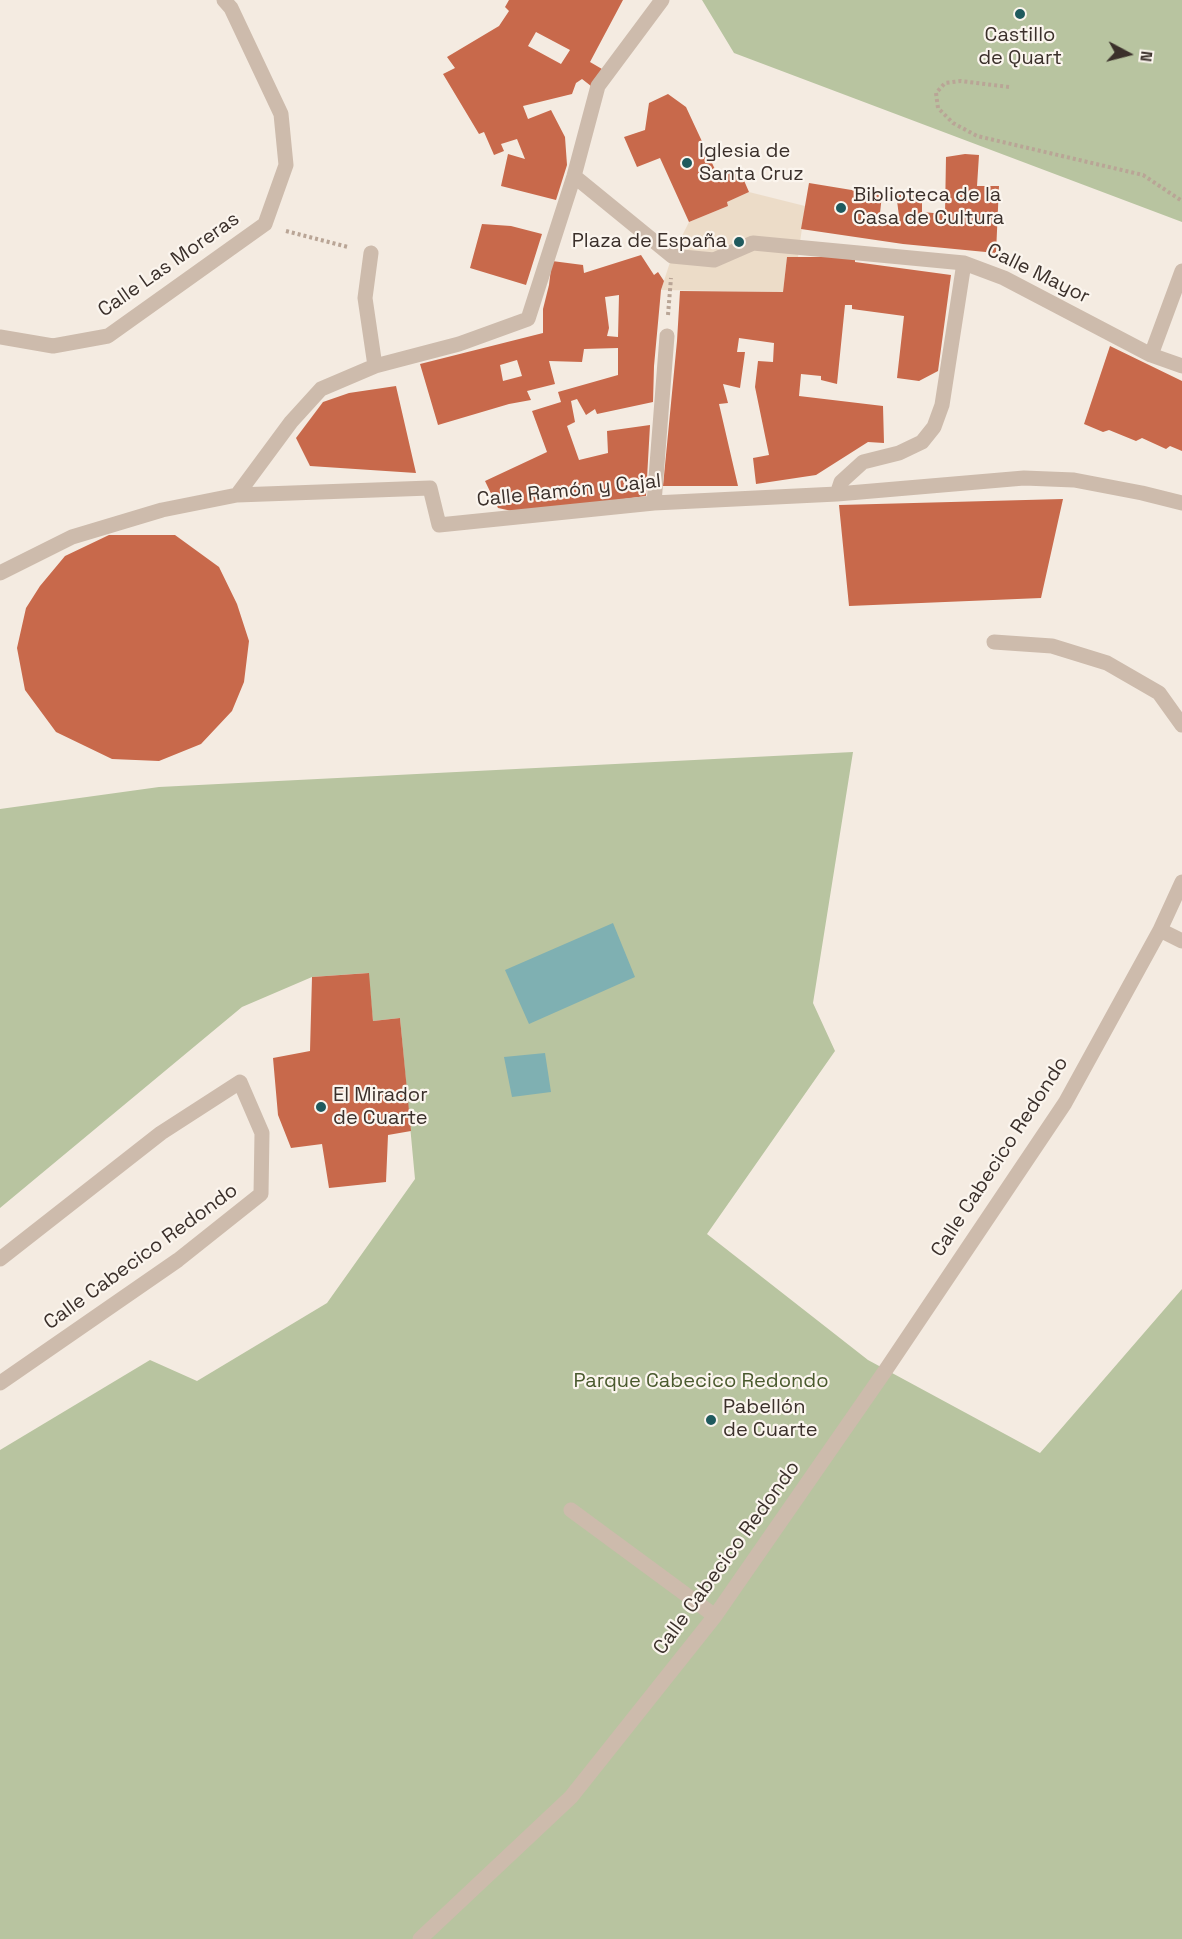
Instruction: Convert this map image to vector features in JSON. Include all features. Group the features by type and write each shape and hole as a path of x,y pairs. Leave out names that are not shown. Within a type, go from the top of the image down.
{"street":[{"name":"Calle Las Moreras","path":"0,337 53,346 108,336 265,225 286,165 281,114 231,8 224,0"},
{"path":"237,495 291,422 321,389 375,366 459,344 528,319 574,176 598,86 662,0"},
{"path":"574,176 672,256"},
{"name":"Calle Mayor","path":"672,256 714,260 753,243 964,263 1004,278 1151,355 1182,366"},
{"path":"371,253 365,298 375,366"},
{"path":"837,494 841,482 863,462 899,453 922,442 934,427 942,405 964,263"},
{"path":"1151,355 1182,272"},
{"path":"654,503 667,336"},
{"name":"Calle Ramón y Cajal","path":"0,573 72,537 162,510 237,495 430,488 439,525 654,503 837,494 1024,478 1074,480 1182,503"},
{"path":"994,642 1052,646 1107,663 1159,693 1182,725"},
{"name":"Calle Cabecico Redondo","path":"420,1939 572,1797 715,1616 885,1371 1065,1103 1160,930 1182,882"},
{"path":"1160,930 1182,941"},
{"name":"Calle Cabecico Redondo","path":"0,1259 161,1133 240,1083 262,1132 261,1194 178,1260 0,1383"},
{"path":"572,1510 715,1616"}],"path":[{"path":"1009,87 961,81 945,83 936,93 938,108 953,123 977,136 1143,175 1182,201"},
{"path":"265,225 371,253"},
{"path":"667,336 672,256"}],"green space":[{"path":"702,0 1182,0 1182,222 734,53"},
{"name":"Parque Cabecico Redondo","path":"853,752 813,1003 835,1051 707,1234 868,1360 1040,1453 1182,1289 1182,1939 0,1939 0,1450 150,1360 197,1381 327,1303 415,1179 400,1018 373,1021 368,973 312,977 242,1007 0,1208 0,809 159,787"}],"shaded area":[{"name":"Plaza de España","path":"749,192 805,206 798,257 787,257 783,292 661,290 672,256 689,222 728,206 727,202"}],"water":[{"path":"613,923 635,977 529,1024 505,970"},
{"path":"545,1053 551,1092 512,1097 504,1057"}],"building":[{"path":"509,0 623,0 590,62 602,69 591,86 582,79 576,83 572,94 523,106 528,119 551,110 565,137 567,165 556,200 501,186 508,154 525,159 517,139 501,144 504,151 494,155 484,132 479,134 443,74 455,68 447,57 499,26 509,11 505,7","holes":["536,32 570,50 561,64 528,46"]},
{"name":"Iglesia de Santa Cruz","path":"668,94 686,107 719,178 739,169 749,192 727,202 728,206 689,222 660,158 637,167 624,137 645,130 649,103"},
{"path":"965,154 979,155 977,186 999,186 996,253 903,244 801,229 809,183 882,195 880,213 899,216 896,193 922,194 922,212 945,214 946,157"},
{"path":"482,224 511,226 542,234 526,285 470,268"},
{"path":"641,255 654,275 658,272 664,281 661,290 654,366 653,402 597,414 595,409 586,415 577,399 571,401 575,422 567,426 579,460 608,453 607,431 650,425 646,496 521,513 498,508 485,481 547,452 532,411 561,402 558,392 618,375 618,348 584,349 582,362 549,361 555,384 527,391 531,400 509,404 438,425 420,364 543,333 543,309 552,261 583,265 584,273","holes":["619,295 618,337 607,336 609,328 605,297","517,360 522,376 503,381 500,365"]},
{"path":"787,257 855,257 855,262 951,275 938,371 919,381 897,378 904,316 852,309 852,305 845,305 837,384 821,380 821,376 801,374 799,396 883,406 884,443 868,442 816,475 756,484 753,458 769,455 755,387 758,361 773,362 774,343 739,338 737,352 745,352 740,388 723,384 728,403 719,404 738,486 663,486 680,291 783,292"},
{"path":"1110,346 1182,381 1182,451 1170,446 1166,449 1142,438 1136,441 1109,430 1103,432 1084,424"},
{"path":"396,386 416,473 310,466 296,438 323,402 349,393"},
{"path":"1063,499 1041,598 849,606 839,505"},
{"path":"109,535 175,535 219,567 237,604 249,641 244,682 232,711 201,744 159,761 112,759 56,732 25,690 17,648 26,608 40,586 65,556"},
{"path":"369,973 373,1021 400,1018 411,1131 388,1135 386,1182 329,1188 322,1144 291,1148 278,1115 273,1058 310,1051 312,977"}],"place":[{"name":"Castillo de Quart","path":"1020,14"},
{"name":"Iglesia de Santa Cruz","path":"687,163"},
{"name":"Biblioteca de la Casa de Cultura","path":"841,208"},
{"name":"Plaza de España","path":"739,242"},
{"name":"El Mirador de Cuarte","path":"321,1107"},
{"name":"Pabellón de Cuarte","path":"711,1420"}]}
